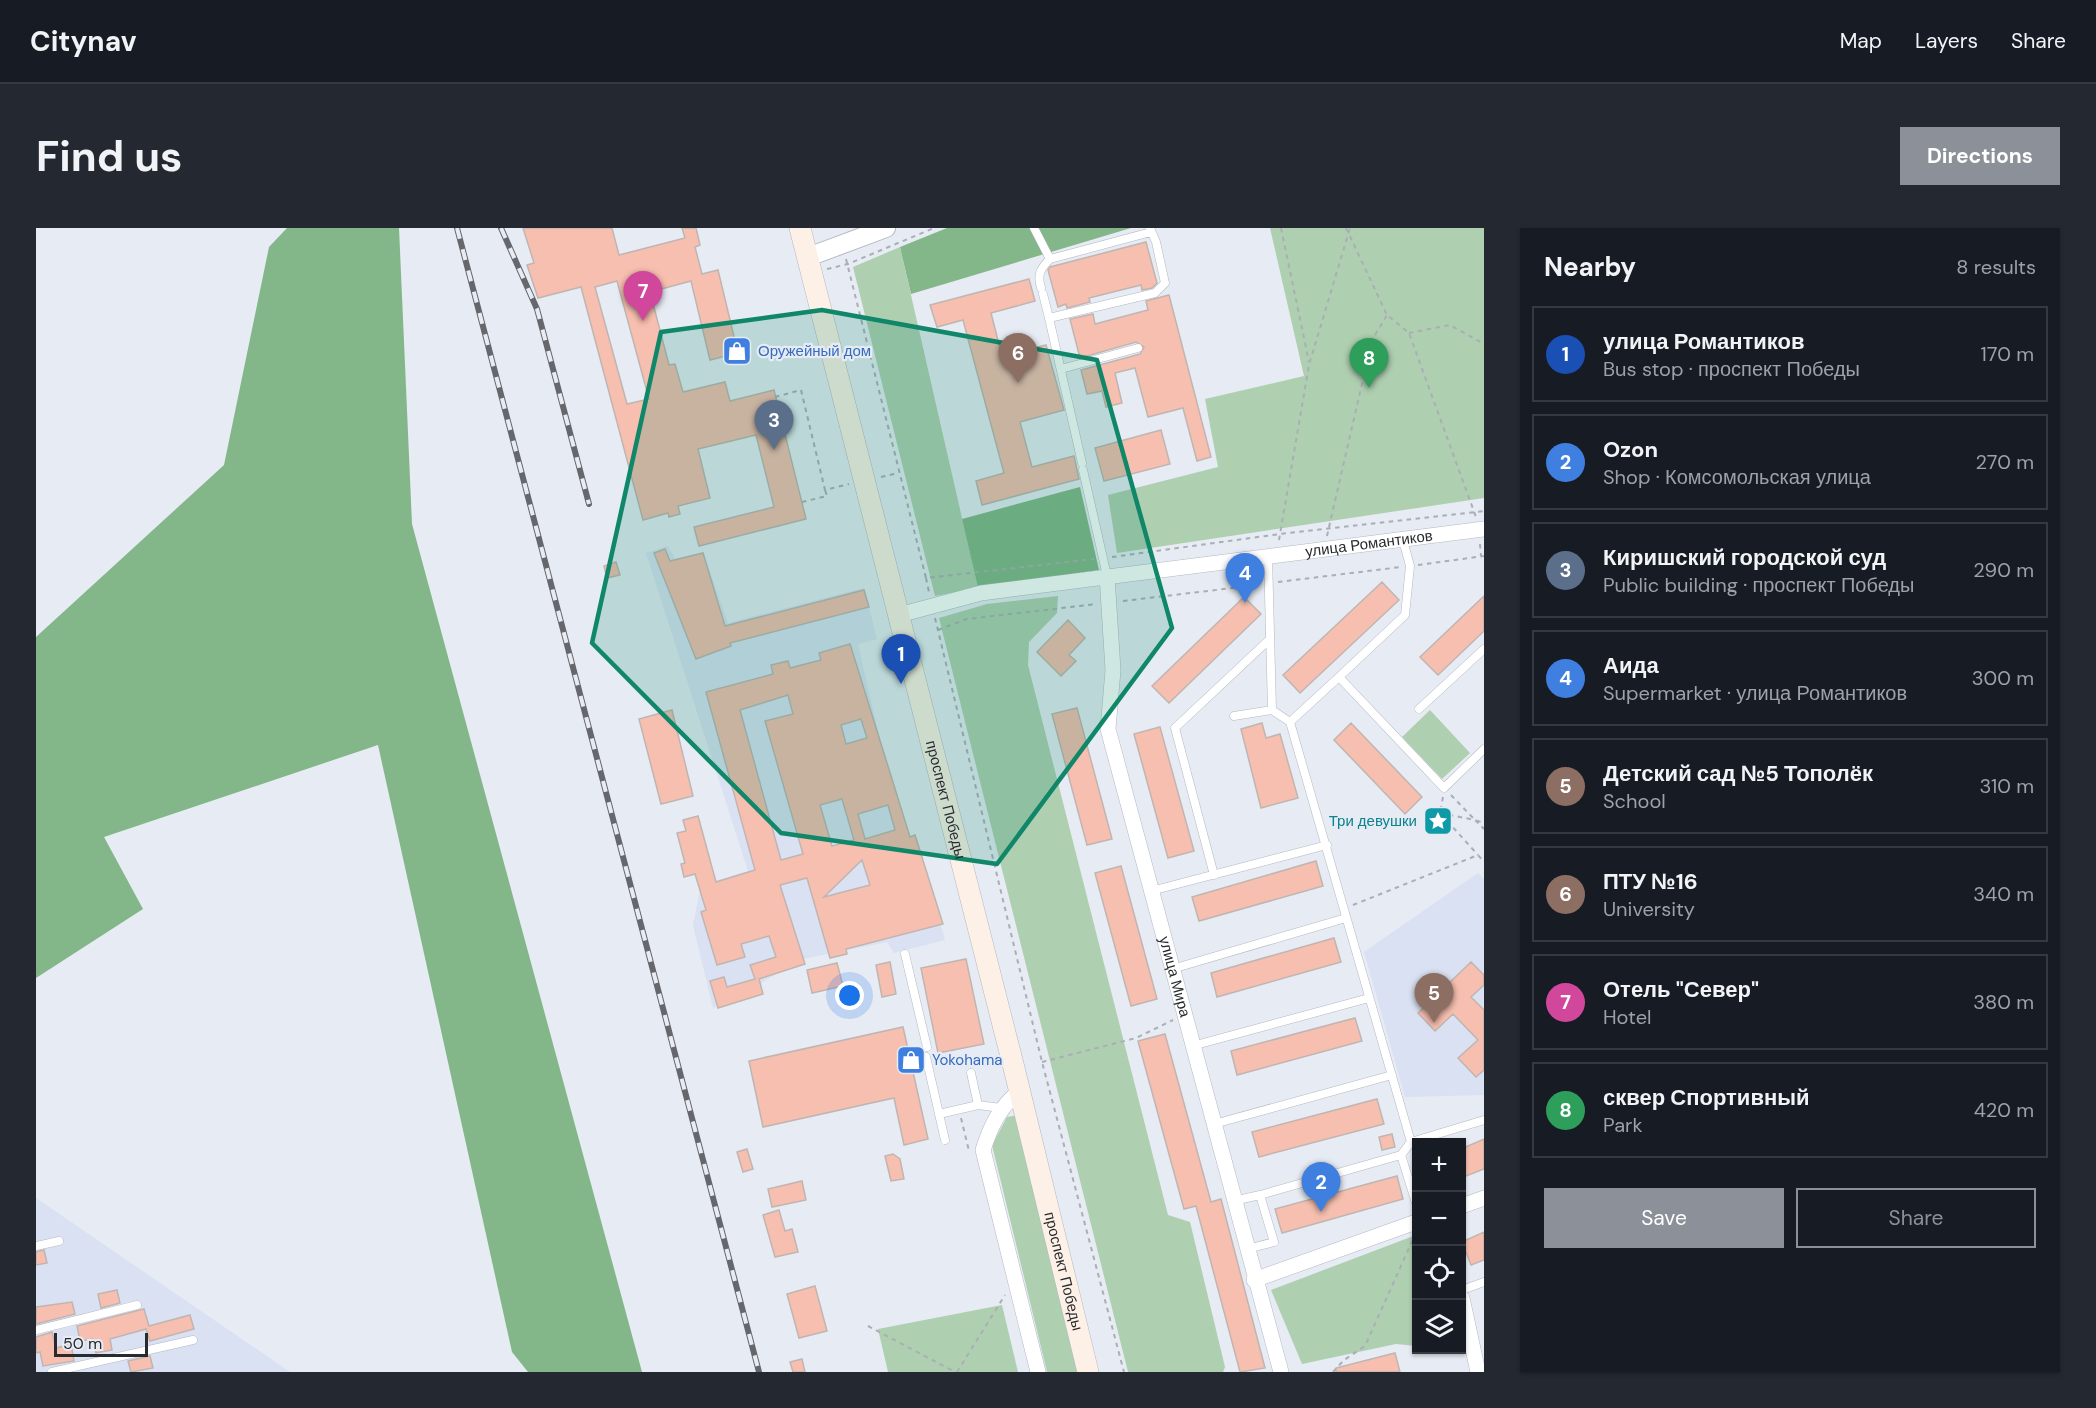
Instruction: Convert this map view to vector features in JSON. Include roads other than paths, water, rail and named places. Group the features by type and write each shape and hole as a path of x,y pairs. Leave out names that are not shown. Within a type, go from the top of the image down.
{"main road":[{"name":"проспект Победы","path":"800,228 817,260"},
{"name":"проспект Победы","path":"813,228 817,260 904,614 1025,1090 1100,1372"},
{"name":"проспект Победы","path":"1025,1090 1088,1372"}],"street":[{"path":"817,260 886,228"},
{"name":"улица Романтиков","path":"904,614 981,593 1481,530"},
{"name":"улица Мира","path":"1107,576 1113,669 1108,729 1254,1280 1281,1372"},
{"path":"1025,1090 1001,1108 992,1122 984,1150 1038,1372"},
{"path":"1466,1204 1484,1198"},
{"path":"1254,1280 1412,1223"},
{"path":"1462,1300 1480,1367"}],"lane":[{"path":"1034,228 1050,259"},
{"path":"1049,318 1160,290 1165,283 1150,230 1050,259 1042,267 1038,277 1107,576"},
{"path":"1060,369 1138,348"},
{"path":"1290,722 1405,615 1410,566 1403,540"},
{"path":"1272,556 1268,583 1272,710"},
{"path":"1214,874 1175,728 1270,639"},
{"path":"1419,709 1484,649"},
{"path":"1339,677 1444,788 1484,749"},
{"path":"1234,716 1272,710 1290,722 1411,1142"},
{"path":"1151,891 1327,845"},
{"path":"1172,970 1346,918"},
{"path":"905,954 927,1047"},
{"path":"1192,1046 1369,998"},
{"path":"926,1057 945,1140"},
{"path":"971,1073 978,1106"},
{"path":"1213,1124 1392,1075"},
{"path":"939,1114 978,1106 1001,1108"},
{"path":"1233,1201 1401,1155 1411,1142 1484,1120"},
{"path":"1401,1155 1413,1192"},
{"path":"1246,1250 1274,1242 1260,1195"},
{"path":"36,1246 58,1241"},
{"path":"1466,1288 1484,1282"},
{"path":"36,1330 137,1305"},
{"path":"52,1372 193,1340"}],"railway":[{"path":"457,228 759,1372"},
{"path":"501,228 537,309 589,504"}],"place":[{"name":"Отель \"Север\"","path":"643,321"},
{"name":"Оружейный дом","path":"737,351"},
{"name":"ПТУ №16","path":"1018,383"},
{"name":"сквер Спортивный","path":"1369,388"},
{"name":"Киришский городской суд","path":"774,450"},
{"name":"Аида","path":"1245,603"},
{"name":"улица Романтиков","path":"901,684"},
{"name":"Три девушки","path":"1438,821"},
{"name":"Детский сад №5 Тополёк","path":"1434,1023"},
{"name":"Yokohama","path":"911,1060"},
{"name":"Ozon","path":"1321,1212"}]}
